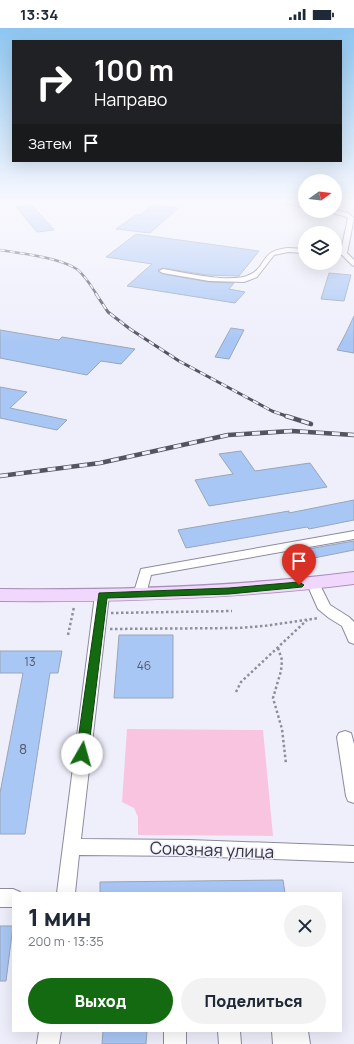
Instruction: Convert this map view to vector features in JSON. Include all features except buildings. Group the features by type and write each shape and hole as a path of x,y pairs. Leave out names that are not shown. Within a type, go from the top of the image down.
{"main road":[{"path":"0,595 140,595 229,591 313,584 354,578"}],"street":[{"path":"345,247 344,253 354,264"},
{"path":"163,271 231,281 245,280 254,276 272,254 286,250 298,251"},
{"path":"140,595 146,572 354,536"},
{"path":"313,584 323,606 336,617 345,620 349,624 354,639"},
{"path":"66,892 102,595"},
{"path":"345,737 354,796"},
{"name":"Союзная улица","path":"71,847 189,848 354,854"},
{"path":"0,898 12,898"},
{"path":"48,1044 50,1032"},
{"path":"175,1032 175,1044"},
{"path":"229,1032 230,1044"},
{"path":"283,1032 284,1044"},
{"path":"297,1032 298,1044"}],"path":[{"path":"100,614 232,611"},
{"path":"98,630 238,628 336,617"},
{"path":"236,692 241,682 251,672 308,620"},
{"path":"278,648 282,660 281,671 273,698 282,729 286,764"}],"shaded area":[{"path":"127,729 263,730 273,836 138,835 138,817 134,808 122,802"}],"railway":[{"path":"0,250 52,259 71,266 84,276 97,295"},
{"path":"96,294 108,312 130,329 179,361 272,411 288,417"},
{"path":"288,417 311,424"},
{"path":"0,476 100,463 228,435 292,431 354,435"}],"route":[{"path":"82,754 102,595 229,591 299,585"}]}
